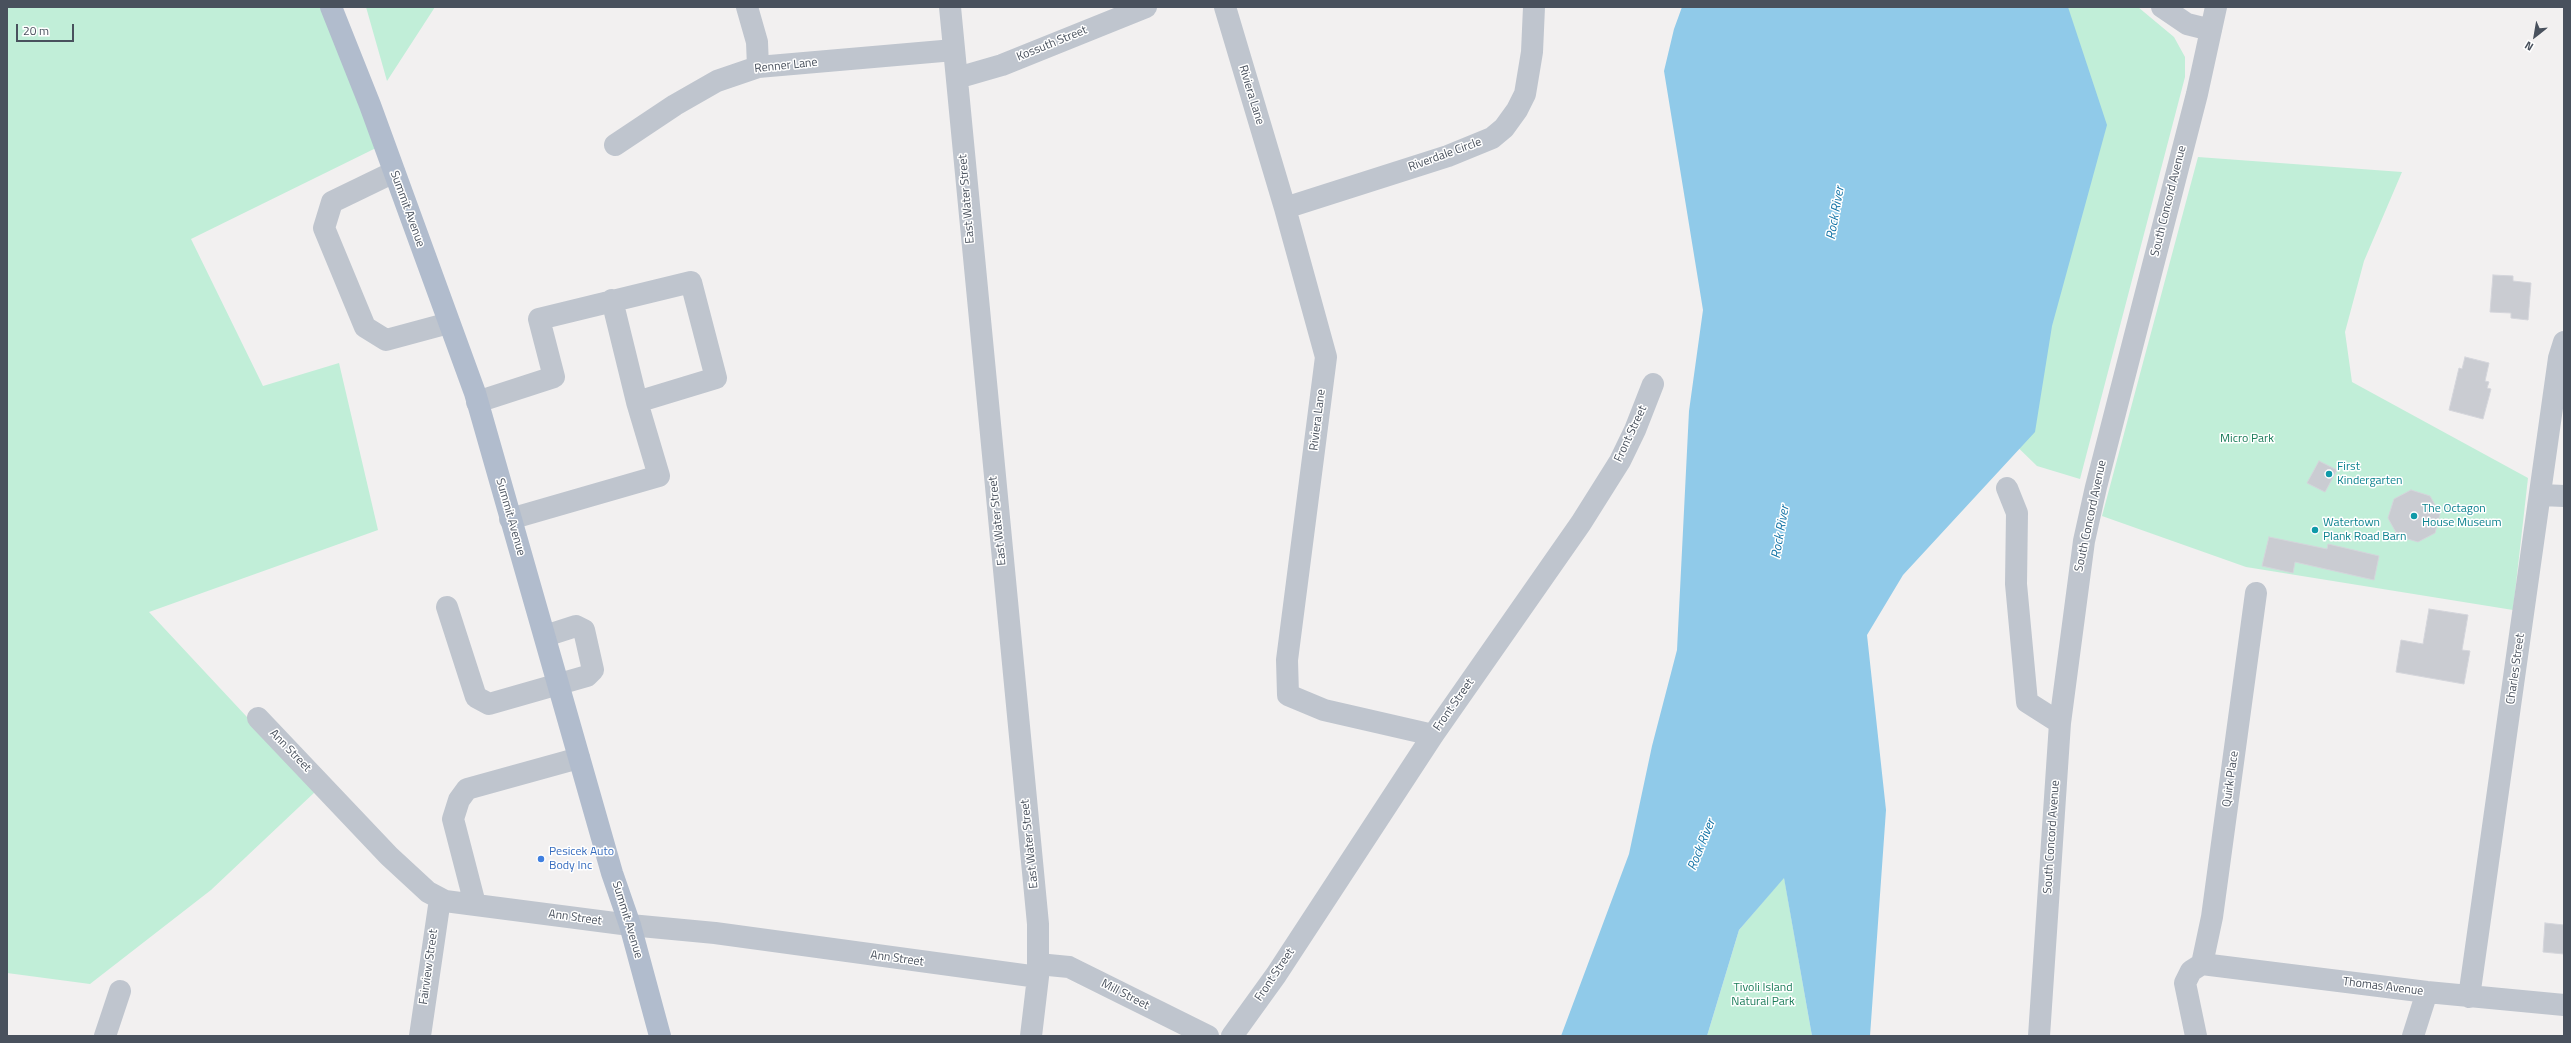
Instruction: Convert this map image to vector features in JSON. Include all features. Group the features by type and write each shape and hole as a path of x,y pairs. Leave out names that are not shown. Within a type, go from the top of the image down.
{"main road":[{"name":"Summit Avenue","path":"331,7 347,43 477,402 579,758 630,925 660,1036"}],"street":[{"path":"747,7 757,42 758,68"},
{"name":"East Water Street","path":"950,7 1038,924 1038,971 1031,1036"},
{"name":"Kossuth Street","path":"957,78 1002,65 1146,7"},
{"name":"Riviera Lane","path":"1224,7 1285,208 1326,357 1287,660 1288,695 1324,710 1433,735"},
{"name":"Riverdale Circle","path":"1285,208 1448,156 1492,138 1508,122 1525,94 1532,52 1534,7"},
{"path":"2162,7 2187,24 2211,30"},
{"name":"South Concord Avenue","path":"2039,1036 2060,723 2075,596 2092,502 2195,102 2216,7"},
{"name":"Renner Lane","path":"615,145 675,105 717,81 758,68 954,50"},
{"path":"394,172 332,202 324,228 365,327 386,340 449,323"},
{"path":"477,402 554,377 538,319 691,282 716,378 637,402"},
{"path":"510,519 659,476 637,402 612,300"},
{"name":"Charles Street","path":"2469,996 2541,495 2559,358 2564,342"},
{"name":"Front Street","path":"1238,1028 1280,969 1433,735 1581,523 1620,461 1635,430 1653,384"},
{"path":"2007,488 2017,513 2016,584 2026,702 2060,723"},
{"path":"2541,495 2564,496"},
{"name":"Quirk Place","path":"2202,964 2212,917 2256,593"},
{"path":"447,607 476,697 489,704 587,676 593,670 584,630 576,626 545,636"},
{"name":"Ann Street","path":"258,718 389,856 428,892 440,899 630,925 715,933 1038,971"},
{"path":"475,904 453,819 459,800 467,789 579,758"},
{"name":"Fairview Street","path":"420,1036 440,899"},
{"path":"2196,1036 2185,984 2191,971 2202,964"},
{"name":"Thomas Avenue","path":"2202,964 2427,992 2564,1005"},
{"name":"Mill Street","path":"1038,971 1069,967 1208,1036"},
{"path":"106,1036 120,991"},
{"path":"2413,1036 2427,992"}],"green space":[{"path":"7,7 321,7 376,148 191,239 263,386 339,363 378,530 149,612 316,791 211,890 90,984 7,973"},
{"path":"366,7 435,7 387,81"},
{"path":"2006,7 2138,7 2174,37 2185,57 2185,77 2080,479 2037,466 2003,433"},
{"name":"Micro Park","path":"2198,157 2402,172 2364,261 2345,332 2352,382 2528,478 2513,610 2246,567 2102,516"},
{"name":"Tivoli Island Natural Park","path":"1784,877 1812,1036 1707,1036 1739,930"}],"water":[{"name":"Rock River","path":"1682,7 2068,7 2107,125 2052,326 2035,432 1903,575 1867,635 1886,810 1870,1036 1812,1036 1784,878 1739,930 1707,1036 1561,1036 1629,854 1652,746 1677,650 1689,411 1703,310 1664,71 1674,29"}],"building":[{"path":"2493,275 2513,276 2513,281 2531,283 2528,320 2511,318 2511,313 2490,312"},
{"path":"2465,357 2489,363 2485,381 2489,382 2487,388 2491,389 2483,419 2449,410 2459,368 2462,369"},
{"path":"2319,461 2337,470 2325,492 2307,483"},
{"name":"The Octagon House Museum","path":"2411,490 2430,496 2440,514 2435,533 2418,542 2398,536 2388,518 2394,499"},
{"path":"2269,537 2327,549 2328,544 2379,556 2374,580 2295,562 2293,573 2262,566"},
{"path":"2429,609 2468,615 2462,650 2470,651 2464,684 2396,672 2401,640 2423,644"},
{"path":"2545,923 2564,925 2564,954 2543,952"}],"place":[{"name":"First Kindergarten","path":"2329,474"},
{"name":"The Octagon House Museum","path":"2414,516"},
{"name":"Watertown Plank Road Barn","path":"2315,530"},
{"name":"Pesicek Auto Body Inc","path":"541,859"}]}
